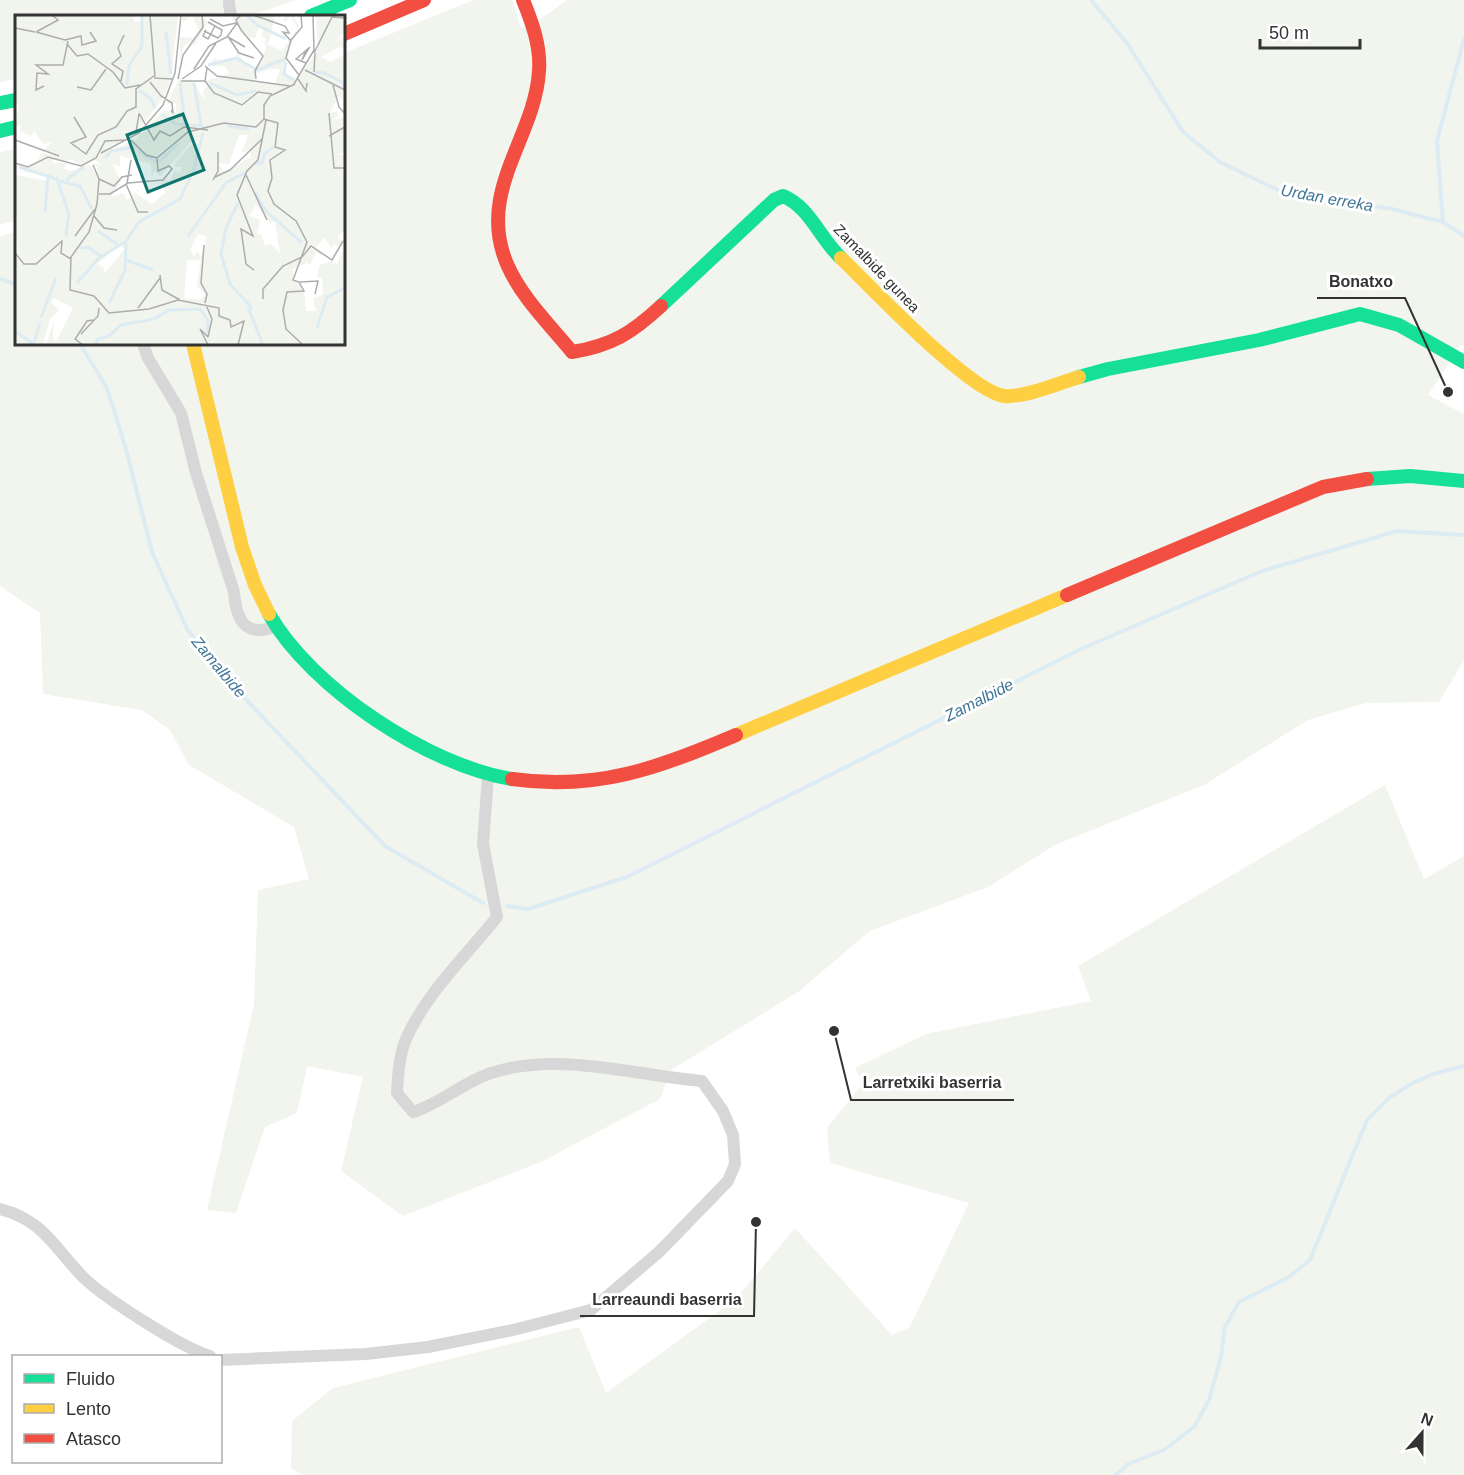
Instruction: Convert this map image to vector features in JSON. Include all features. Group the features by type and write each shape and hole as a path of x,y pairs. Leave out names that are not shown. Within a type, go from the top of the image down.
{"main road":[{"path":"313,15 350,0"},
{"path":"345,34 424,0"},
{"name":"Zamalbide gunea","path":"523,0 534,26 539,50 537,84 498,200 497,240 509,270 572,352 597,348 634,331 774,200 783,196 798,202 830,247 935,349 982,389 995,394 1007,396 1023,393 1108,369 1259,340 1360,315 1400,325 1464,362"},
{"path":"0,103 15,100"},
{"path":"0,131 15,127"},
{"path":"194,345 255,586 276,626 290,646 313,668 377,720 424,749 462,767 488,776 520,782 577,784 637,774 666,765 1323,487 1377,476 1425,476 1464,481"}],"street":[{"path":"143,345 148,358 181,413 198,482 234,592 236,611 243,624 255,630 265,631 276,626"},
{"path":"222,1360 366,1354 428,1347 513,1330 591,1310 659,1252 728,1181 735,1164 734,1135 723,1111 702,1081 592,1066 524,1065 490,1073 435,1104 413,1112 397,1093 399,1065 406,1040 422,1010 436,986 465,957 497,917 483,844 488,776"},
{"path":"0,1209 33,1222 54,1240 84,1277 106,1295 189,1347 208,1355"}],"shaded area":[{"path":"0,0 296,0 253,15 15,15 15,79 0,82"},
{"path":"473,0 512,0 521,28 542,18 567,0 1464,0 1464,346 1461,345 1428,395 1464,414 1464,660 1439,702 1365,703 1308,720 1204,785 1055,845 988,887 870,931 798,992 671,1070 660,1099 543,1161 403,1216 341,1171 363,1077 307,1066 297,1113 265,1127 236,1213 207,1210 254,1004 258,890 309,879 294,827 189,765 170,730 142,710 43,694 40,613 0,586 0,236 15,232 15,345 345,345 345,53"},
{"path":"15,149 15,221 0,224 0,152"},
{"path":"1385,785 1424,879 1464,856 1464,1475 303,1475 291,1469 292,1421 333,1388 579,1327 606,1393 736,1299 795,1228 892,1335 910,1327 969,1203 830,1163 827,1128 863,1083 855,1068 926,1034 1091,1001 1078,966"}],"waterway":[{"name":"Urdan erreka","path":"1091,0 1127,43 1183,132 1220,162 1280,191 1392,209 1443,222 1464,236"},
{"path":"1443,222 1437,141 1464,39"},
{"name":"Zamalbide","path":"0,279 15,284"},
{"name":"Zamalbide","path":"81,345 107,388 126,449 152,552 187,629 238,691 385,846 483,903"},
{"name":"Zamalbide","path":"507,906 528,909 627,877 1081,649 1262,571 1397,531 1464,535"},
{"path":"1116,1475 1128,1464 1164,1450 1195,1426 1209,1400 1221,1357 1225,1327 1239,1302 1289,1277 1310,1260 1367,1120 1390,1097 1411,1084 1433,1074 1464,1066"}],"tunnel":[{"path":"229,4 231,15"}],"traffic: fast":[{"path":"313,15 350,0"},
{"path":"0,103 15,100"},
{"path":"0,131 15,127"},
{"path":"661,306 774,200 783,196 808,215 841,258"},
{"path":"1079,377 1108,369 1259,340 1360,314 1399,325 1464,362"},
{"path":"1367,479 1410,476 1464,481"},
{"path":"269,614 288,642 313,669 342,695 375,719 410,741 445,758 479,771 512,779"}],"traffic: slow":[{"path":"841,258 945,358 988,390 1004,396 1021,395 1079,377"},
{"path":"193,345 242,547 255,585 269,614"},
{"path":"736,735 1067,595"}],"traffic: jam":[{"path":"345,34 424,0"},
{"path":"523,0 533,26 539,71 535,96 502,189 498,212 499,237 507,264 528,299 572,352 598,346 620,337 661,306"},
{"path":"1067,595 1323,487 1367,479"},
{"path":"512,779 572,782 627,774 654,767 736,735"}],"place":[{"name":"Bonatxo","path":"1448,392"},
{"name":"Larretxiki baserria","path":"834,1031"},
{"name":"Larreaundi baserria","path":"756,1222"}]}
